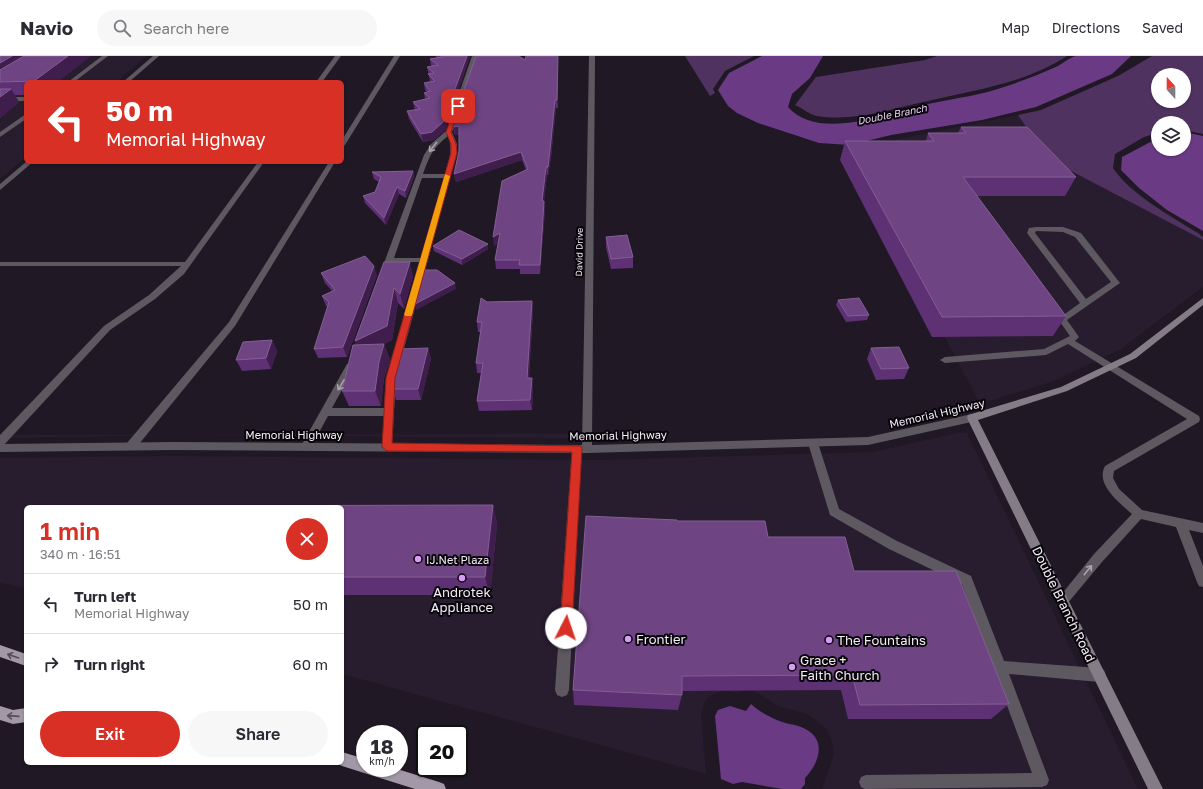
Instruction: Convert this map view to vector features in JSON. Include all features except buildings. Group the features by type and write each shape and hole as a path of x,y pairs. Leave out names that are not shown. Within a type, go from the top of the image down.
{"main road":[{"path":"0,651 24,659"},
{"path":"0,713 13,717 24,715"},
{"path":"344,760 356,763"},
{"path":"400,777 439,789"}],"street":[{"path":"74,80 105,56"},
{"path":"128,80 156,56"},
{"path":"320,80 338,56"},
{"path":"344,142 397,56"},
{"path":"381,281 427,155 433,145 449,132 475,56"},
{"name":"David Drive","path":"562,690 582,449 592,56"},
{"path":"0,99 24,100"},
{"path":"0,135 24,117"},
{"path":"387,447 390,378 454,153 454,144 449,132"},
{"path":"0,188 28,164"},
{"path":"0,442 107,328 152,297 181,272 260,164"},
{"path":"131,446 232,324 331,164"},
{"path":"420,176 447,176"},
{"path":"945,360 1046,352 1075,337 1062,319 1085,304 1116,283 1078,235 1067,230 1032,230 1031,233 1085,304"},
{"path":"389,260 424,260"},
{"path":"0,264 187,264"},
{"name":"Memorial Highway","path":"0,448 306,446 582,449 868,442 972,418 1064,389 1133,356 1203,301"},
{"path":"1068,340 1195,419 1109,469 1108,478 1115,492 1139,514 1203,528"},
{"path":"306,446 347,374 353,360"},
{"path":"325,412 389,412"},
{"name":"Double Branch Road","path":"972,418 1064,600 1099,675 1156,789"},
{"path":"813,443 834,512 893,545 967,580 1042,780 866,782"},
{"path":"1064,600 1098,558 1139,514"},
{"path":"1181,524 1203,582"},
{"path":"999,666 1099,675"}],"shaded area":[{"path":"0,56 147,56 118,80 24,80 24,159 0,179"},
{"path":"685,56 754,56 725,71 713,89 715,93 710,96"},
{"path":"937,56 1067,56 1035,73 1017,79 982,89 873,114 845,117 817,116 795,105 816,77 925,60"},
{"path":"1152,56 1203,56 1203,134 1191,131 1191,116 1151,116 1151,135 1144,137 1115,154 1113,168 1120,178 1141,196 1198,233 1203,237 1203,240 1048,159 1018,115 1041,110 1118,76"},
{"path":"1018,115 1048,159 1203,240 1203,287 1121,349 1054,381 980,404 844,147 852,148"},
{"path":"957,433 967,433 1138,789 822,789 834,755 833,745 827,730 816,720 804,713 778,706 749,688 738,693 727,690 723,691 711,695 705,701 701,714 706,774 344,675 344,505 24,505 24,588 0,583 0,458 169,456 599,460 873,452"},
{"path":"575,434 575,438 179,435 0,438 0,435"}],"water":[{"name":"Double Branch","path":"762,56 823,56 810,78 792,94 788,107 802,117 818,123 837,124 858,122 933,103 995,90 1044,72 1076,56 1131,56 1112,74 1036,107 982,120 891,135 850,145 819,143 758,123 737,113 728,106 718,90 729,73"},
{"path":"1191,133 1203,136 1203,231 1167,210 1139,188 1121,170 1122,157 1151,142 1151,156 1191,156"},
{"path":"751,704 770,717 801,727 809,731 815,737 818,743 818,757 805,778 805,784 801,789 782,789 742,782 733,784 721,779 715,716 718,710 730,706 746,711"}],"slow traffic":[{"path":"408,315 447,176"}],"place":[{"name":"IJ.Net Plaza","path":"418,559"},
{"name":"Androtek Appliance","path":"462,578"},
{"name":"Frontier","path":"628,639"},
{"name":"The Fountains","path":"829,640"},
{"name":"Grace + Faith Church","path":"792,667"}],"route":[{"path":"458,106 449,132 454,144 454,153 390,378 387,447 577,448 566,628"}]}
